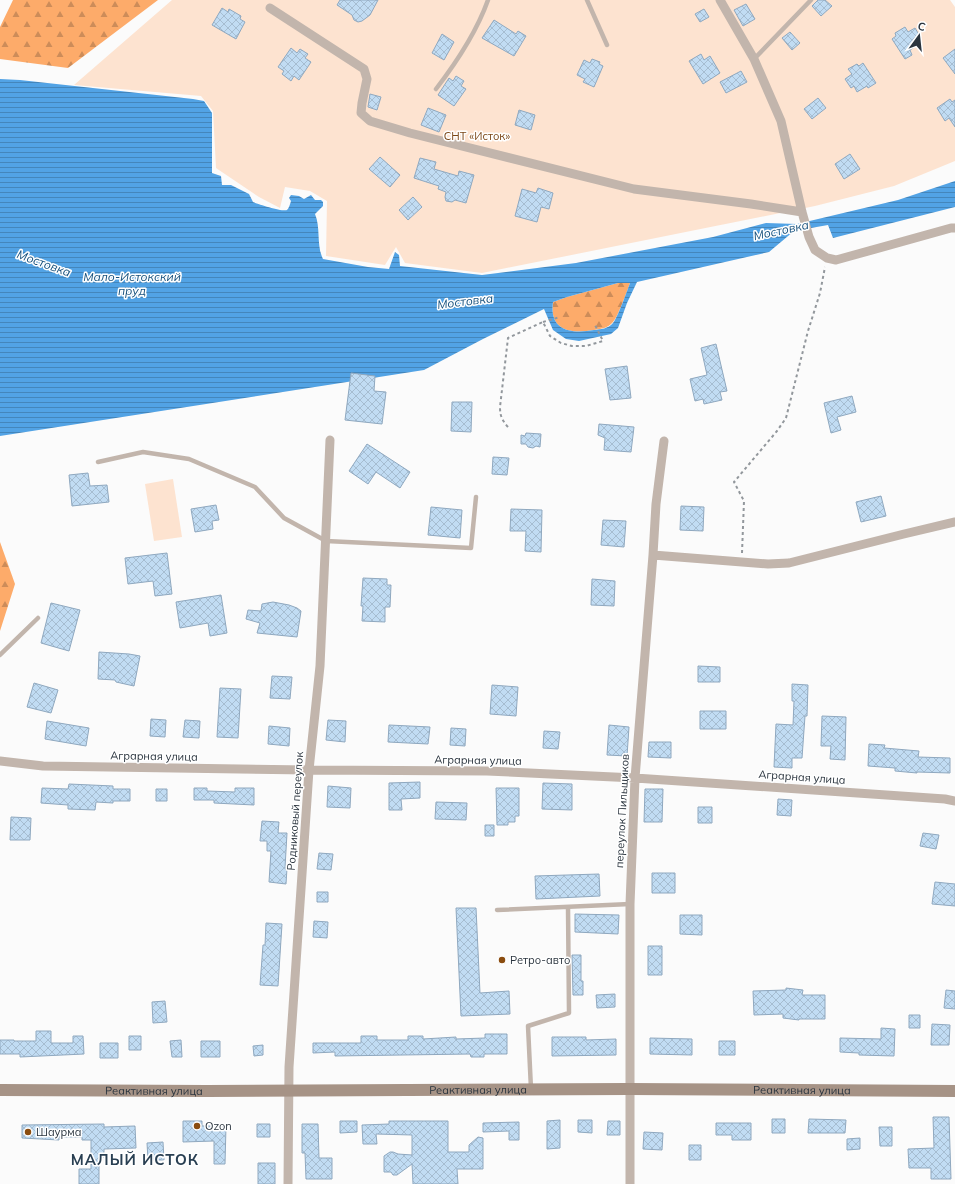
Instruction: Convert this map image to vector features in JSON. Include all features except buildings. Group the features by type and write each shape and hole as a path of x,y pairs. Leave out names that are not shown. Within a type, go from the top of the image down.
{"main road":[{"name":"Реактивная улица","path":"0,1090 629,1089 955,1091"}],"street":[{"path":"720,0 754,59 781,121 803,216 809,237 815,250 827,258 836,260 955,228"},
{"path":"270,8 364,69 367,79 361,113 370,121 410,133 634,189 758,205 803,216"},
{"name":"Родниковый переулок","path":"288,1184 289,1059 309,770 320,666 330,440"},
{"name":"переулок Пильщиков","path":"630,1184 630,904 635,778 656,504 664,441"},
{"path":"653,555 768,564 789,564 955,522"},
{"name":"Аграрная улица","path":"0,761 42,766 487,771 635,778 945,799 955,801"}],"lane":[{"path":"436,89 451,69 467,42 485,11 488,0"},
{"path":"587,0 608,44"},
{"path":"754,59 811,0"},
{"path":"98,462 142,452 189,459 255,487 284,518 326,541 471,548 476,497"},
{"path":"0,655 38,618"},
{"path":"497,910 568,908 630,904"},
{"path":"531,1089 528,1026 569,1013 568,908"}],"path":[{"path":"742,562 744,501 734,482 777,431 786,418 808,332 820,293 827,258"},
{"path":"508,426 502,420 500,407 508,338 543,322 560,317"},
{"path":"543,322 550,336 561,343 572,346 586,346 603,341 595,325"}],"green space":[{"path":"13,0 158,0 68,68 0,59 0,27"},
{"name":"СНТ «Исток»","path":"172,0 950,0 955,7 955,161 894,186 815,206 482,273 405,263 396,247 385,265 326,256 327,201 310,191 285,187 280,208 259,197 216,168 213,111 201,96 74,85"},
{"path":"618,283 630,283 617,315 609,326 602,329 570,331 558,325 554,319 553,302"},
{"path":"173,479 182,537 154,541 145,484"},
{"path":"0,542 15,584 0,631"}],"water":[{"name":"Мало-Истокский пруд","path":"0,79 204,101 212,113 212,173 221,176 222,185 231,185 249,194 253,202 281,210 288,209 291,201 289,198 291,195 299,196 304,199 311,195 315,200 321,200 323,202 323,206 315,214 323,259 368,267 389,269 395,252 399,255 400,266 482,275 576,263 713,237 766,223 797,224 898,200 955,181 955,207 833,238 828,225 794,231 769,252 637,282 627,303 618,328 611,334 579,341 566,339 553,330 544,309 424,370 0,436","holes":["618,283 630,283 615,320 607,328 585,331 570,331 558,325 554,319 553,302"]}],"place":[{"name":"Ретро-авто","path":"502,960"},
{"name":"Ozon","path":"197,1126"},
{"name":"Шаурма","path":"28,1132"}],"district":[{"name":"МАЛЫЙ ИСТОК","path":"135,1159"}],"water label":[{"name":"Мостовка","path":"781,230"},
{"name":"Мостовка","path":"44,263"},
{"name":"Мостовка","path":"465,301"}]}
